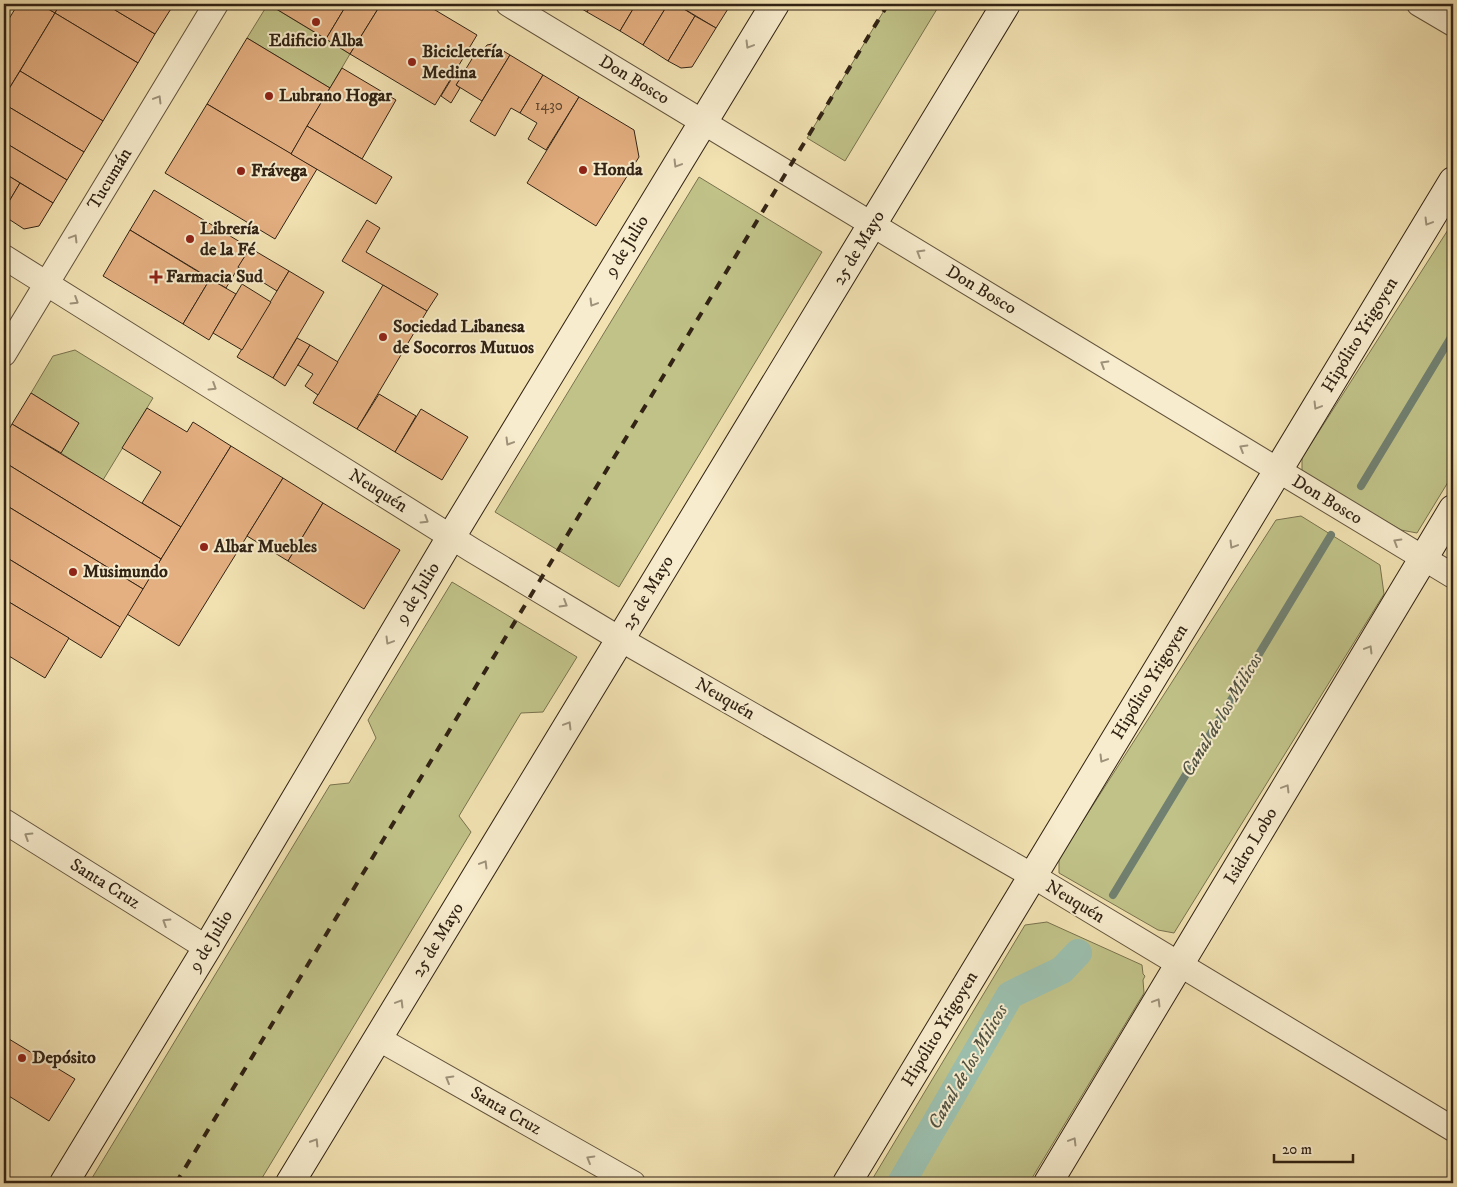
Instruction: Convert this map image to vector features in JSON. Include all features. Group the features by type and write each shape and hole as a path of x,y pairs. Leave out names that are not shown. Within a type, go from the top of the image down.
{"main road":[{"name":"9 de Julio","path":"64,1183 207,948 451,537 775,4"},
{"name":"25 de Mayo","path":"290,1183 1006,4"},
{"name":"Hipólito Yrigoyen","path":"847,1183 1453,181"},
{"name":"Isidro Lobo","path":"1048,1183 1453,509"}],"street":[{"name":"Tucumán","path":"4,354 216,4"},
{"name":"Don Bosco","path":"508,4 1453,576"},
{"path":"1419,4 1453,24"},
{"name":"Neuquén","path":"4,257 451,537 620,638 1033,876 1453,1129"},
{"name":"Santa Cruz","path":"4,821 207,948"},
{"name":"Santa Cruz","path":"379,1039 633,1183"}],"green space":[{"path":"268,4 350,54 330,88 247,38"},
{"path":"888,4 940,4 845,161 807,138"},
{"path":"699,177 822,252 619,587 495,512"},
{"path":"1453,222 1453,474 1417,533 1401,530 1302,473 1302,458"},
{"path":"75,350 153,398 103,480 61,453 79,423 31,393 53,356"},
{"path":"1301,516 1380,565 1384,594 1174,933 1158,930 1059,873 1059,858 1276,520"},
{"path":"452,582 577,657 543,712 521,713 459,816 471,832 259,1183 89,1183 330,785 349,783 376,738 368,720"},
{"path":"1047,922 1142,965 1145,976 1143,980 1144,993 1029,1183 870,1183 1025,925"}],"building":[{"path":"18,4 40,4 55,13 4,97 4,27"},
{"path":"40,4 60,4 55,13"},
{"path":"60,4 105,4 155,34 138,63 55,13"},
{"path":"119,4 174,4 155,34 115,10"},
{"name":"Edificio Alba","path":"268,4 347,4 326,39"},
{"path":"347,4 381,4 350,54 326,39"},
{"name":"Bicicletería Medina","path":"381,4 425,4 477,35 435,105 350,54"},
{"path":"574,4 592,4 587,12"},
{"path":"592,4 636,4 620,31 587,12"},
{"path":"636,4 668,4 643,45 620,31"},
{"path":"668,4 676,4 695,16 668,61 643,45"},
{"path":"676,4 731,4 716,28"},
{"path":"55,13 138,63 103,121 20,71"},
{"path":"695,16 716,28 692,67 681,68 668,61"},
{"name":"Lubrano Hogar","path":"247,38 330,88 291,154 207,104"},
{"path":"492,44 510,55 482,101 456,85 478,49 482,52 487,45"},
{"path":"510,55 543,75 520,113 511,108 495,136 470,121"},
{"path":"342,68 396,100 362,159 307,126"},
{"path":"457,70 463,74 456,85 460,88 451,103 441,96"},
{"path":"20,71 103,121 84,152 4,104 4,97"},
{"path":"543,75 579,97 546,150 528,139 537,123 520,113"},
{"name":"Honda","path":"579,97 634,130 639,157 596,226 527,183"},
{"path":"4,104 84,152 67,180 4,142"},
{"name":"Frávega","path":"207,104 317,169 275,239 165,173"},
{"path":"307,126 392,177 376,204 291,154"},
{"path":"4,142 67,180 53,203 4,173"},
{"path":"4,173 20,183 4,210"},
{"path":"20,183 53,203 39,226 24,229 4,216 4,210"},
{"name":"Librería de la Fé","path":"154,190 250,248 226,288 130,230"},
{"path":"367,220 380,228 366,252 438,294 427,311 342,261"},
{"name":"Farmacia Sud","path":"130,230 210,279 183,324 103,276"},
{"path":"250,248 289,271 277,291 238,267"},
{"path":"289,271 324,292 273,378 237,357"},
{"path":"210,279 236,294 209,340 183,324"},
{"path":"242,284 271,302 242,350 213,333"},
{"name":"Sociedad Libanesa de Socorros Mutuos","path":"383,285 427,311 357,429 313,403"},
{"path":"297,338 310,345 285,386 273,378"},
{"path":"310,345 338,362 318,395 305,386 313,374 298,365"},
{"path":"31,393 79,423 61,453 12,424"},
{"path":"379,394 416,416 395,452 357,429"},
{"path":"147,408 187,432 193,422 231,446 181,527 142,503 161,472 122,448"},
{"path":"421,409 468,437 442,480 395,452"},
{"path":"12,424 181,527 161,559 4,462 4,438"},
{"name":"Albar Muebles","path":"231,446 283,478 179,646 127,614"},
{"path":"4,462 161,559 143,589 4,504"},
{"path":"283,478 323,503 288,561 247,536"},
{"path":"323,503 400,550 364,609 288,561"},
{"name":"Musimundo","path":"4,504 143,589 120,627 4,556"},
{"path":"4,556 120,627 101,658 4,599"},
{"path":"4,599 69,638 45,678 4,653"},
{"name":"Depósito","path":"4,1036 75,1079 49,1121 4,1093"}],"waterway":[{"name":"Canal de los Milicos","path":"1361,486 1453,334"},
{"name":"Canal de los Milicos","path":"1113,895 1331,535"},
{"name":"Canal de los Milicos","path":"901,1183 1010,995 1062,970 1078,953"}],"railway":[{"path":"176,1183 888,4"}],"place":[{"name":"Edificio Alba","path":"316,22"},
{"name":"Bicicletería Medina","path":"412,62"},
{"name":"Lubrano Hogar","path":"269,96"},
{"name":"Honda","path":"583,170"},
{"name":"Frávega","path":"241,171"},
{"name":"Librería de la Fé","path":"190,239"},
{"name":"Farmacia Sud","path":"156,277"},
{"name":"Sociedad Libanesa de Socorros Mutuos","path":"383,337"},
{"name":"Albar Muebles","path":"204,547"},
{"name":"Musimundo","path":"73,572"},
{"name":"Depósito","path":"22,1058"}]}
